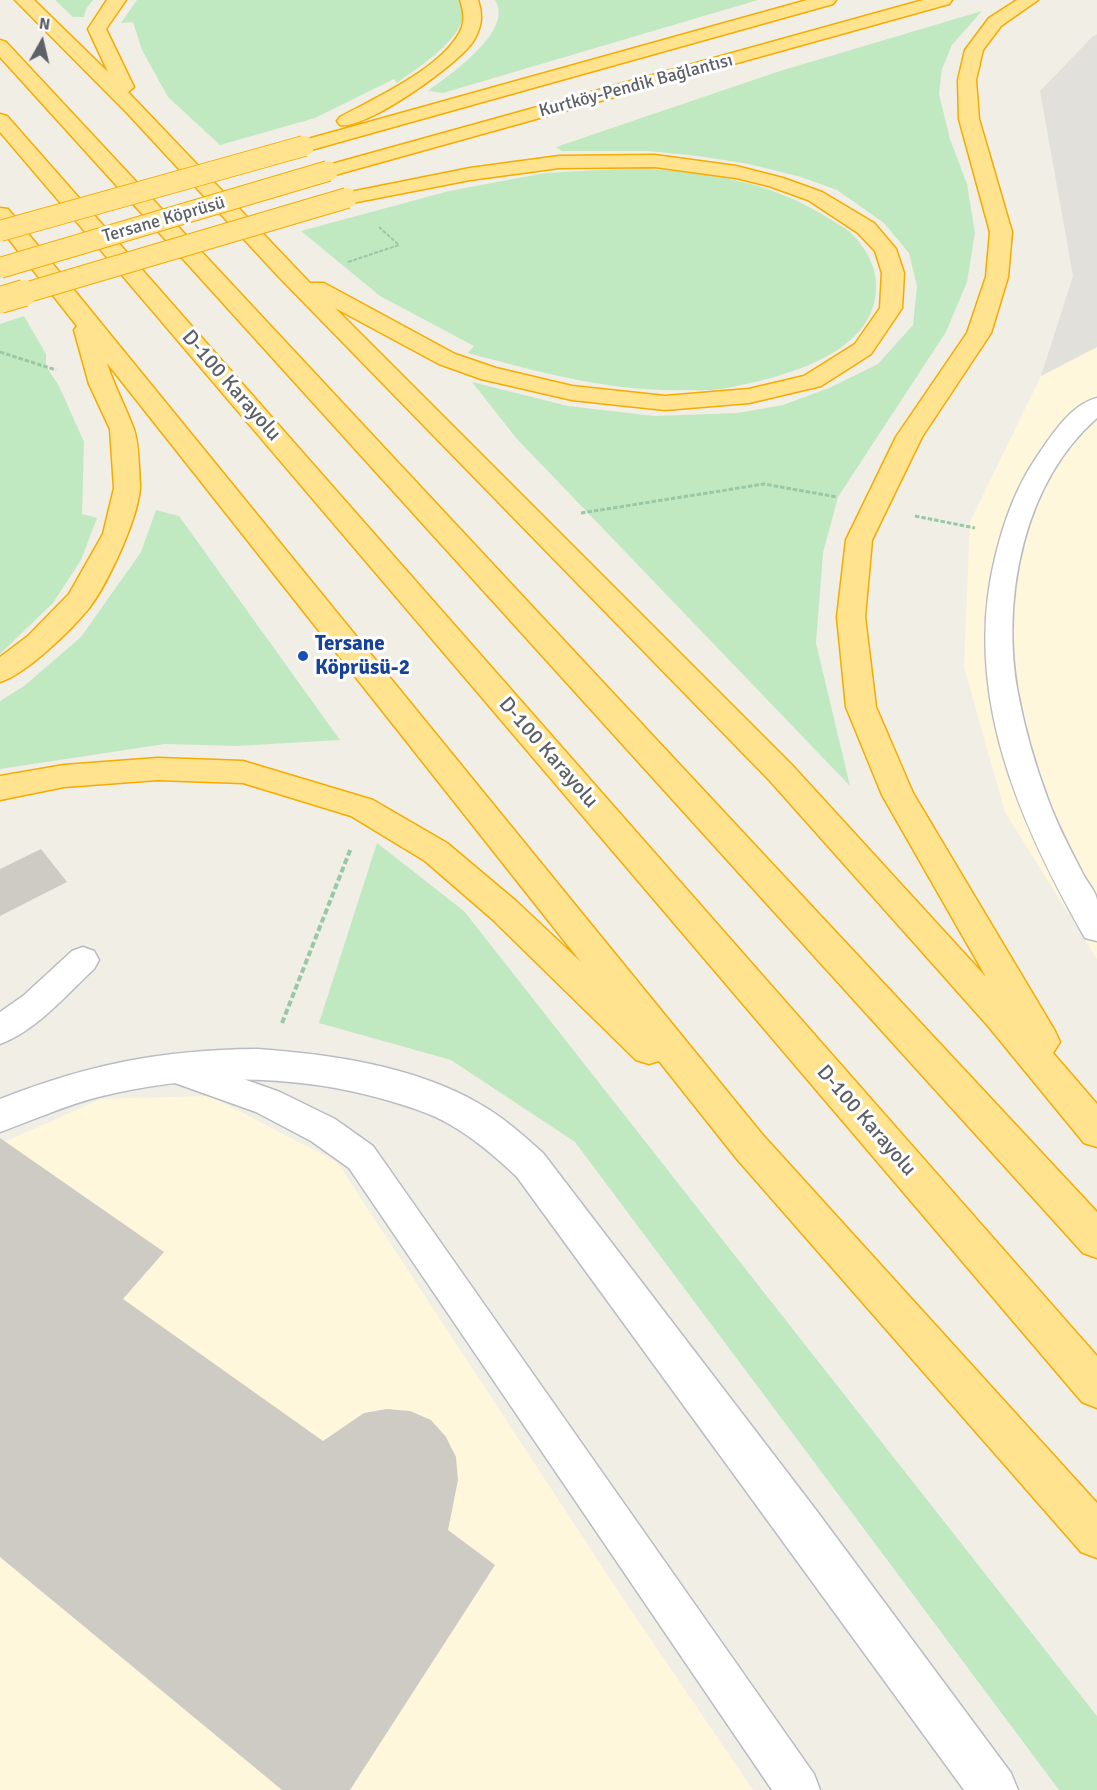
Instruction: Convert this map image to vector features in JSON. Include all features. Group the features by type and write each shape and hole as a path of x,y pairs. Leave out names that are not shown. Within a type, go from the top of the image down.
{"highway":[{"path":"24,0 135,110 285,270 781,773 1000,1016 1093,1126"},
{"path":"117,0 108,9 98,29 135,110"},
{"path":"304,146 444,62 463,45 471,29 473,15 469,0"},
{"name":"Kurtköy-Pendik Bağlantısı","path":"304,146 827,0"},
{"name":"Kurtköy-Pendik Bağlantısı","path":"328,171 943,0"},
{"path":"1029,0 995,22 974,50 967,80 969,119 1001,232 997,277 979,333 909,437 859,540 851,617 861,707 898,795 1093,1126"},
{"path":"562,125 866,23"},
{"path":"0,45 1097,1240"},
{"name":"D-100 Karayolu","path":"0,120 1097,1387"},
{"name":"Tersane Köprüsü","path":"0,231 304,146"},
{"path":"0,300 347,198 471,156"},
{"path":"285,270 447,359 572,393 665,403 750,396 812,381 863,349 891,308 893,273 885,249 866,228 815,196 776,182 736,172 655,161 559,162 470,174 347,198"},
{"name":"Tersane Köprüsü","path":"0,268 328,171"},
{"path":"0,214 749,1146 1097,1536"},
{"path":"0,672 38,643 80,600 116,534 126,488 122,429 101,384 82,317"},
{"path":"0,788 64,776 158,769 243,772 362,808 436,852 504,910 749,1146"}],"street":[{"path":"1097,405 1067,434 1043,462 1028,496 1014,536 1000,600 999,640 1002,680 1024,780 1044,829 1072,887 1097,928"},
{"path":"0,1116 48,1095 132,1073 173,1068 266,1064 321,1068 377,1080 429,1098 468,1115 502,1139 530,1165 994,1790"}],"lane":[{"path":"0,1030 34,1005 83,960"},
{"path":"173,1068 268,1102 323,1130 361,1157 798,1790"}],"path":[{"path":"342,264 399,245 347,198"},
{"path":"0,352 65,373"},
{"path":"574,514 764,484 843,498"},
{"path":"911,515 1014,536"},
{"path":"266,1064 353,842"}],"shaded area":[{"path":"1097,34 1097,347 1041,376 1073,276 1040,91"},
{"path":"1097,347 1097,959 1005,812 964,667 970,522 1041,376"},
{"path":"210,1096 337,1162 622,1597 753,1790 0,1790 0,1144 101,1099"}],"green space":[{"path":"55,0 93,0 86,9 84,17 73,17"},
{"path":"137,0 459,0 463,12 461,24 443,47 397,83 394,79 315,118 220,145 168,97 142,50 133,22 121,23"},
{"path":"495,0 758,0 443,93 428,91 463,64 488,38 496,25 499,12"},
{"path":"982,11 952,45 942,69 939,94 950,139 967,184 975,233 967,282 946,332 838,497 823,553 816,643 850,786 517,439 472,382 568,406 654,416 737,413 783,405 829,388 878,364 913,325 917,286 909,253 884,223 837,190 801,177 749,164 698,156 648,151 562,151 556,147 780,71"},
{"path":"638,168 688,172 761,187 806,205 846,229 866,252 875,273 876,289 871,312 859,332 840,348 818,361 768,379 722,389 657,390 575,379 468,353 474,346 380,296 301,231 449,191 545,173"},
{"path":"24,316 46,354 46,366 59,386 84,442 82,514 97,518 81,560 53,603 0,654 0,324"},
{"path":"156,510 179,516 340,740 237,746 165,744 0,769 0,701 24,686 81,637 141,552"},
{"path":"377,843 464,911 1097,1716 1097,1790 1059,1790 575,1142 451,1060 319,1023"}],"building":[{"path":"41,849 67,882 0,916 0,869"},
{"path":"0,1138 164,1252 123,1299 323,1441 364,1413 387,1409 410,1411 431,1420 446,1437 456,1457 458,1480 448,1530 495,1565 350,1790 282,1790 0,1557"}],"place":[{"name":"Tersane Köprüsü-2","path":"303,656"}]}
